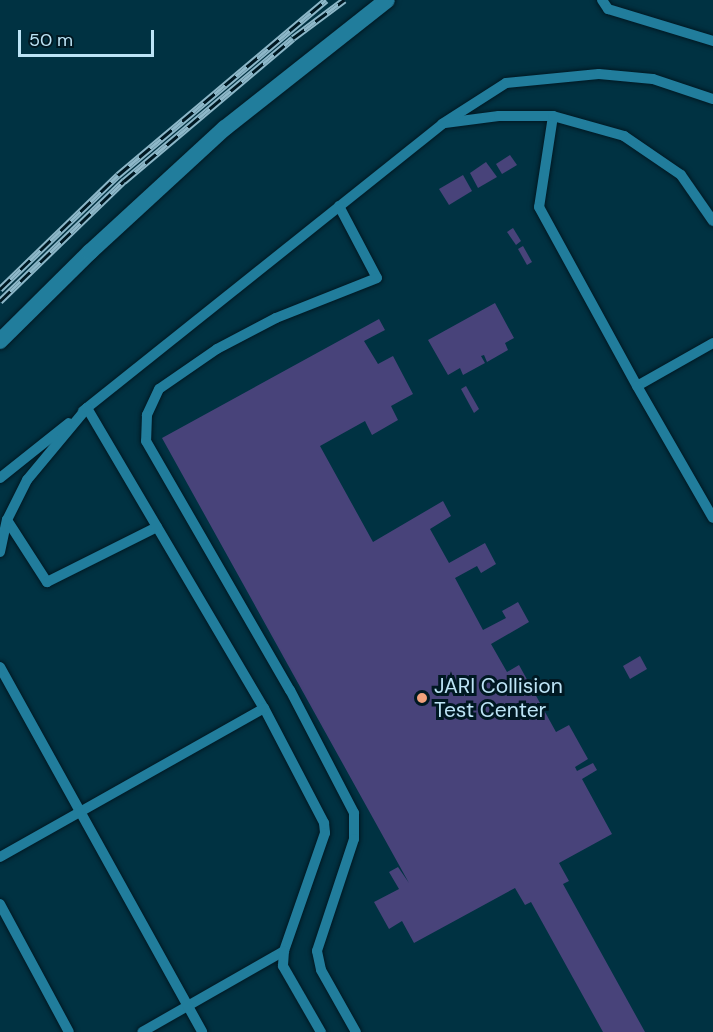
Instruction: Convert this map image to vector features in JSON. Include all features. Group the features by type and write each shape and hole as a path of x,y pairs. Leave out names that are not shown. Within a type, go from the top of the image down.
{"street":[{"path":"0,340 90,252 225,128 387,0"}],"lane":[{"path":"602,0 608,9 713,41"},
{"path":"0,478 442,124 506,83 589,75 653,79 713,99"},
{"path":"442,124 499,116 553,116 624,136 681,175 713,221"},
{"path":"553,116 539,207 637,386 713,518"},
{"path":"339,206 377,278 276,318 217,349 188,369 159,390 147,415 146,441 290,690 354,813 354,839 317,951 321,970 356,1032"},
{"path":"637,386 713,343"},
{"path":"0,552 7,520 27,480 87,408"},
{"path":"87,408 264,708 324,823 325,833 284,951 284,966 321,1032"},
{"path":"7,520 46,582 157,527"},
{"path":"0,667 202,1032"},
{"path":"0,857 264,708"},
{"path":"0,904 69,1032"},
{"path":"142,1032 284,951"}],"building":[{"path":"510,155 517,165 502,174 496,164"},
{"path":"486,162 497,177 478,188 470,173"},
{"path":"463,175 472,191 449,205 439,189"},
{"path":"513,228 521,241 516,245 507,232"},
{"path":"523,246 532,262 527,265 518,249"},
{"path":"495,303 514,338 505,343 508,350 487,362 484,355 481,356 485,363 463,375 460,368 448,375 428,340"},
{"name":"JARI Collision Test Center","path":"379,319 385,330 364,341 378,364 393,356 413,394 391,406 398,420 372,435 365,421 320,446 373,542 443,501 451,516 430,529 449,563 485,543 496,564 481,573 477,566 455,578 483,630 506,618 502,611 518,602 529,622 491,644 507,672 519,665 556,732 569,725 588,759 575,767 577,771 593,763 597,770 582,779 612,834 559,863 569,881 563,884 645,1032 603,1032 531,902 525,905 515,888 414,943 402,921 389,929 374,902 399,889 389,872 398,867 409,883 162,438"},
{"path":"466,386 479,409 474,413 461,389"},
{"path":"640,656 647,669 630,679 623,666"}],"railway":[{"path":"0,289 118,175 326,0"},
{"path":"0,301 124,181 293,38 344,0"}],"place":[{"name":"JARI Collision Test Center","path":"422,698"}]}
